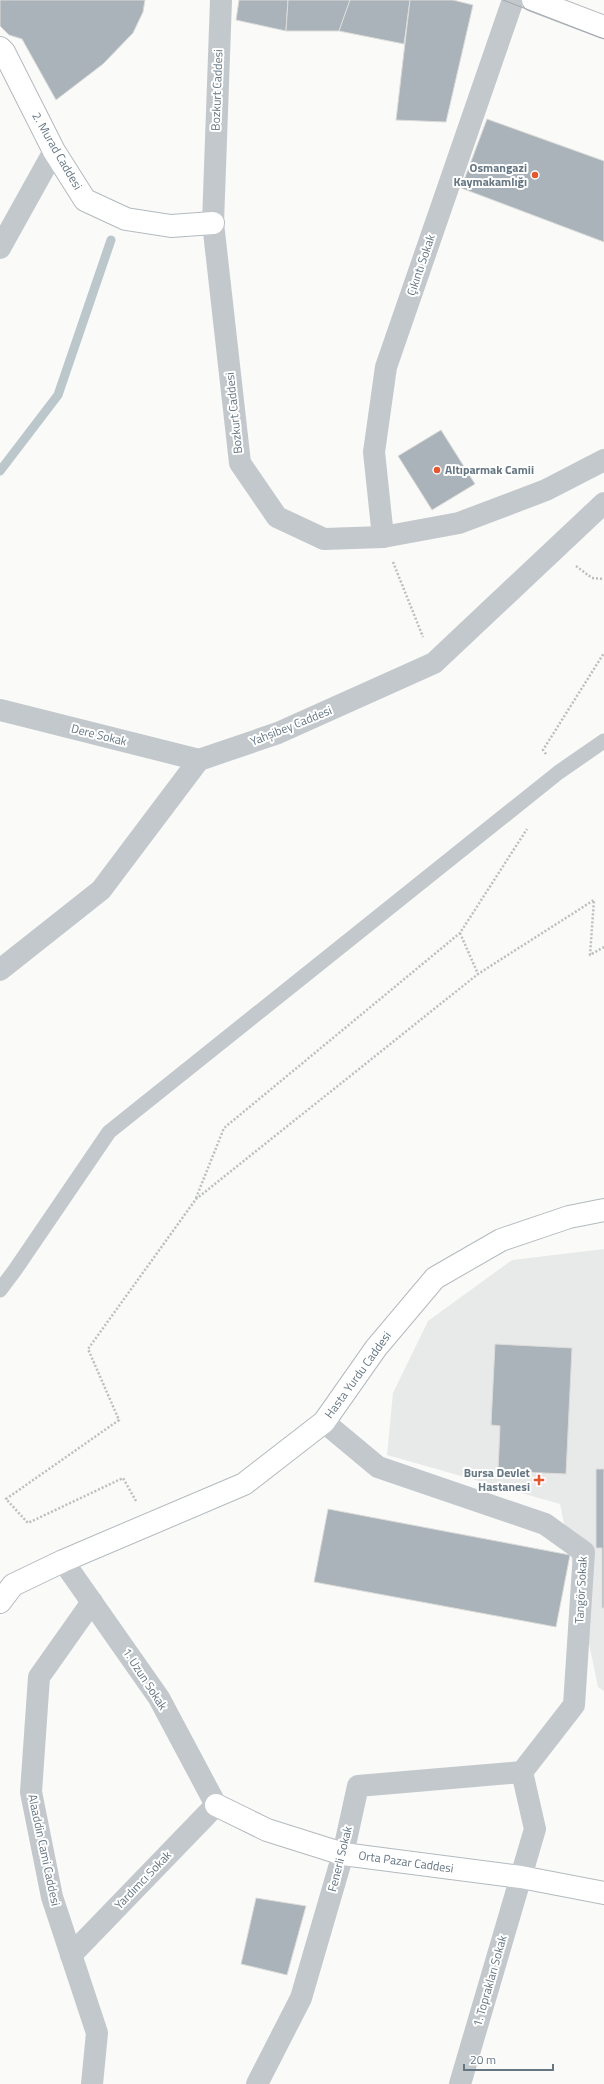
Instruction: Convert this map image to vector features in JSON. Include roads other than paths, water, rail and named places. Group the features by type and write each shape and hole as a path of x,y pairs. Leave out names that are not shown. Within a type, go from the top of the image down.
{"main road":[{"path":"534,0 604,27"},
{"name":"2. Murad Caddesi","path":"0,48 4,52 54,151 85,200 126,219 171,226 214,223"},
{"name":"Hasta Yurdu Caddesi","path":"0,1602 13,1586 63,1561 244,1484 324,1422 376,1348 436,1278 501,1240 569,1217 604,1210"},
{"name":"Orta Pazar Caddesi","path":"216,1805 267,1830 343,1854 521,1877 604,1893"}],"street":[{"name":"Bozkurt Caddesi","path":"221,0 214,223 240,463 277,517 324,539 383,537 459,523 546,490 604,460"},
{"name":"Çıkıntı Sokak","path":"383,537 374,452 386,367 513,0"},
{"path":"0,248 54,151"},
{"name":"Yahşibey Caddesi","path":"199,760 278,733 434,663 604,503"},
{"name":"Dere Sokak","path":"0,710 199,760"},
{"path":"0,970 101,890 199,760"},
{"name":"Tangör Sokak","path":"324,1422 378,1468 545,1524 584,1552 574,1705 522,1772"},
{"name":"1. Uzun Sokak","path":"63,1561 159,1698 216,1805"},
{"name":"Alaaddin Cami Caddesi","path":"92,1602 39,1677 31,1792 52,1897 97,2034 92,2084"},
{"path":"521,1877 536,1829 522,1772"},
{"name":"Fenerli Sokak","path":"257,2084 301,1998 343,1854 358,1786 522,1772"},
{"name":"Yardımcı Sokak","path":"71,1955 216,1805"},
{"name":"1. Toprakları Sokak","path":"460,2084 521,1877"}],"lane":[{"path":"0,1290 109,1132 559,772 604,741"}],"waterway":[{"path":"0,471 58,395 111,240"}],"tram line":[{"path":"503,0 604,39"}],"place":[{"name":"Osmangazi Kaymakamlığı","path":"535,175"},
{"name":"Altıparmak Camii","path":"437,470"},
{"name":"Bursa Devlet Hastanesi","path":"539,1480"}]}
